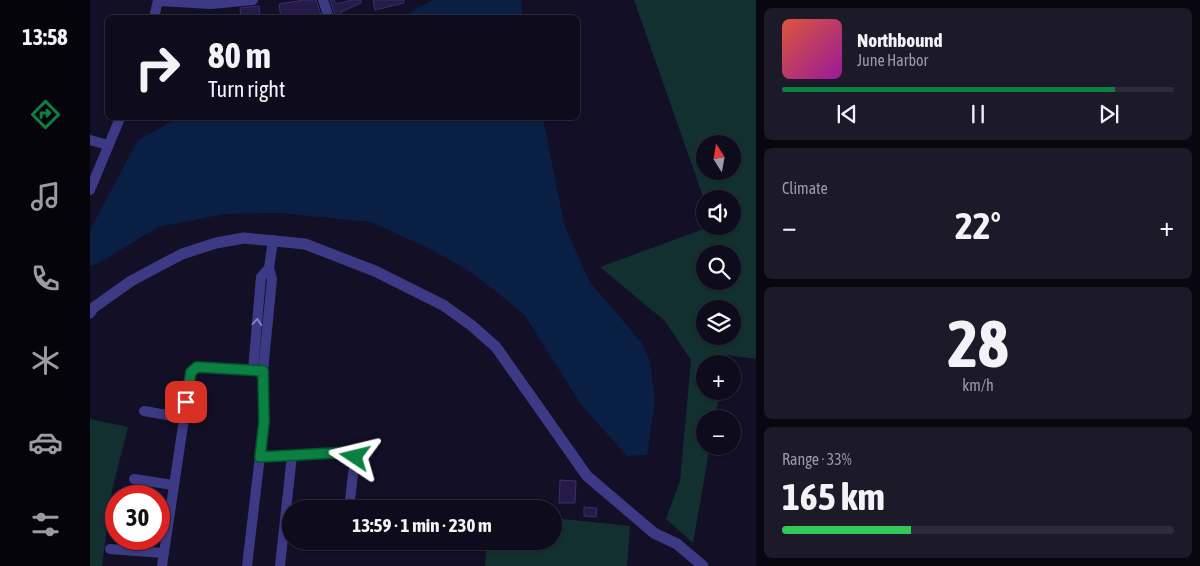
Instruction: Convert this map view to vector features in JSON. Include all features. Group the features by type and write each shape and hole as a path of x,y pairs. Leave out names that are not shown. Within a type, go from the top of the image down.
{"street":[{"path":"155,15 158,0 211,4 252,0"},
{"path":"323,0 328,15"},
{"path":"90,190 119,120"},
{"path":"90,140 108,145"},
{"path":"91,309 131,281 182,254 216,243 244,238 305,244 375,271 443,305 471,325 496,347 587,476 654,534 677,544 703,566"},
{"path":"248,566 264,422 258,371 272,279 269,268 273,240"},
{"path":"162,566 173,485 193,369 197,367 258,371"},
{"path":"144,411 184,418"},
{"path":"260,457 351,452 354,454 350,500"},
{"path":"290,500 292,455"},
{"path":"134,480 173,485"},
{"path":"670,542 693,566"},
{"path":"128,550 164,552"},
{"path":"280,566 283,550"}],"green space":[{"path":"634,0 756,0 756,359 741,357 741,355 696,355 696,400 718,400 717,410 696,410 696,455 708,455 693,543 666,519 680,481 691,360 665,321 600,267 696,232 696,235 741,235 741,190 701,190 697,180 741,180 741,135 696,135 696,176"},
{"path":"90,419 128,427 113,485 105,485 105,543 102,566 90,566"},
{"path":"562,519 630,526 627,566 485,566 486,550 562,550"}],"water":[{"path":"433,0 521,0 522,15 405,15"},
{"path":"174,120 543,120 564,224 589,281 641,342 650,361 655,401 647,455 627,456 582,406 524,314 471,272 432,250 371,222 280,213 224,214 158,227 99,263 90,266 90,230 138,140"}],"building":[{"path":"316,0 321,15 281,15 279,4"},
{"path":"330,0 334,0 336,4 361,0 361,3 341,12 342,15 335,15"},
{"path":"373,0 404,0 404,3 375,10"},
{"path":"259,6 260,15 241,15 240,8"},
{"path":"560,480 576,481 575,503 562,503 562,500 559,500"},
{"path":"584,507 597,508 596,517 584,516"}],"route":[{"path":"186,402 191,372 197,367 263,371 264,422 260,457 351,452 355,457"}]}
